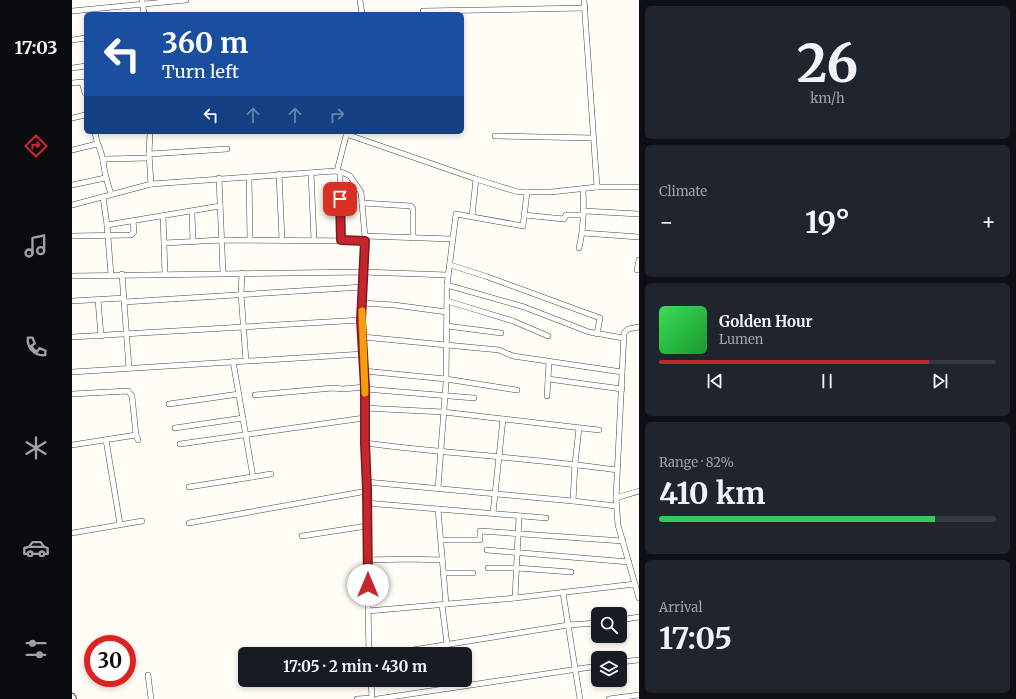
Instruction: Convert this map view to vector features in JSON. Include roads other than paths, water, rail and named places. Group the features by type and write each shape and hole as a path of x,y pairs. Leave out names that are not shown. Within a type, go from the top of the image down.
{"street":[{"path":"72,11 110,8 142,2 186,0"},
{"path":"360,0 362,12"},
{"path":"584,0 596,188"},
{"path":"142,2 144,12"},
{"path":"110,8 111,12"},
{"path":"423,11 585,8"},
{"path":"72,40 84,38"},
{"path":"72,68 84,66"},
{"path":"72,83 82,82 84,89"},
{"path":"72,118 84,115"},
{"path":"95,134 103,161 105,178 111,194"},
{"path":"150,134 149,156 151,184"},
{"path":"341,240 339,172 347,134"},
{"path":"350,134 476,179 518,192 551,192 596,188 639,187"},
{"path":"495,136 593,138"},
{"path":"72,150 97,144"},
{"path":"103,161 106,159 227,149"},
{"path":"311,172 314,240"},
{"path":"72,205 151,184 311,172 339,172 350,176 353,180 360,192 365,238 361,320 365,388 364,418 367,490 369,647"},
{"path":"279,174 282,240"},
{"path":"249,177 250,240"},
{"path":"72,185 105,178"},
{"path":"219,178 223,273"},
{"path":"472,216 476,179"},
{"path":"579,248 583,233 584,213 582,189"},
{"path":"438,488 446,379 447,285 456,214 523,226 527,192"},
{"path":"103,197 111,274"},
{"path":"362,203 411,206 413,209 413,238"},
{"path":"107,225 192,212 220,206"},
{"path":"192,212 193,242"},
{"path":"524,215 564,218 566,215 584,213 639,214"},
{"path":"163,216 165,274"},
{"path":"72,236 133,234 133,221"},
{"path":"583,233 639,237"},
{"path":"164,243 222,240 341,240 365,238 452,239"},
{"path":"637,270 639,260"},
{"path":"450,265 485,276 600,318 597,334"},
{"path":"72,276 111,274 363,272 448,275"},
{"path":"242,273 241,294 246,361"},
{"path":"122,274 129,368"},
{"path":"447,285 524,307 589,332 623,338"},
{"path":"72,301 124,300 363,287"},
{"path":"98,300 101,336"},
{"path":"447,302 513,321 548,336"},
{"path":"362,303 394,305 447,312"},
{"path":"72,337 361,320"},
{"path":"447,326 502,333"},
{"path":"639,327 628,329 624,333 623,338 622,389 616,498 618,525 639,598"},
{"path":"363,337 499,350 514,356 622,372"},
{"path":"72,372 363,354"},
{"path":"232,361 253,477"},
{"path":"547,396 549,362"},
{"path":"364,371 446,379 517,390"},
{"path":"548,379 622,389"},
{"path":"255,395 333,388 365,388 474,398"},
{"path":"72,394 128,391 132,396 137,438 72,444"},
{"path":"169,404 239,394"},
{"path":"364,408 443,412 599,430"},
{"path":"175,428 243,418"},
{"path":"180,444 364,418"},
{"path":"493,513 503,419"},
{"path":"573,501 579,428"},
{"path":"106,440 120,524"},
{"path":"365,443 440,452 499,456 575,464 617,470"},
{"path":"189,487 271,474"},
{"path":"366,482 616,506"},
{"path":"189,523 367,490"},
{"path":"616,498 639,491"},
{"path":"366,503 546,518"},
{"path":"438,509 447,644"},
{"path":"515,598 519,516"},
{"path":"72,532 142,521"},
{"path":"302,536 367,526"},
{"path":"441,540 480,540 480,531 623,541"},
{"path":"488,550 629,562"},
{"path":"367,560 442,560"},
{"path":"488,568 517,568 571,572"},
{"path":"443,573 473,573"},
{"path":"368,611 515,598 636,584"},
{"path":"563,593 580,699"},
{"path":"627,619 639,617"},
{"path":"429,647 568,625 591,623"},
{"path":"627,661 639,660"},
{"path":"357,699 374,699 591,667"},
{"path":"148,675 151,699"},
{"path":"372,687 374,699"},
{"path":"609,699 639,695"}]}
